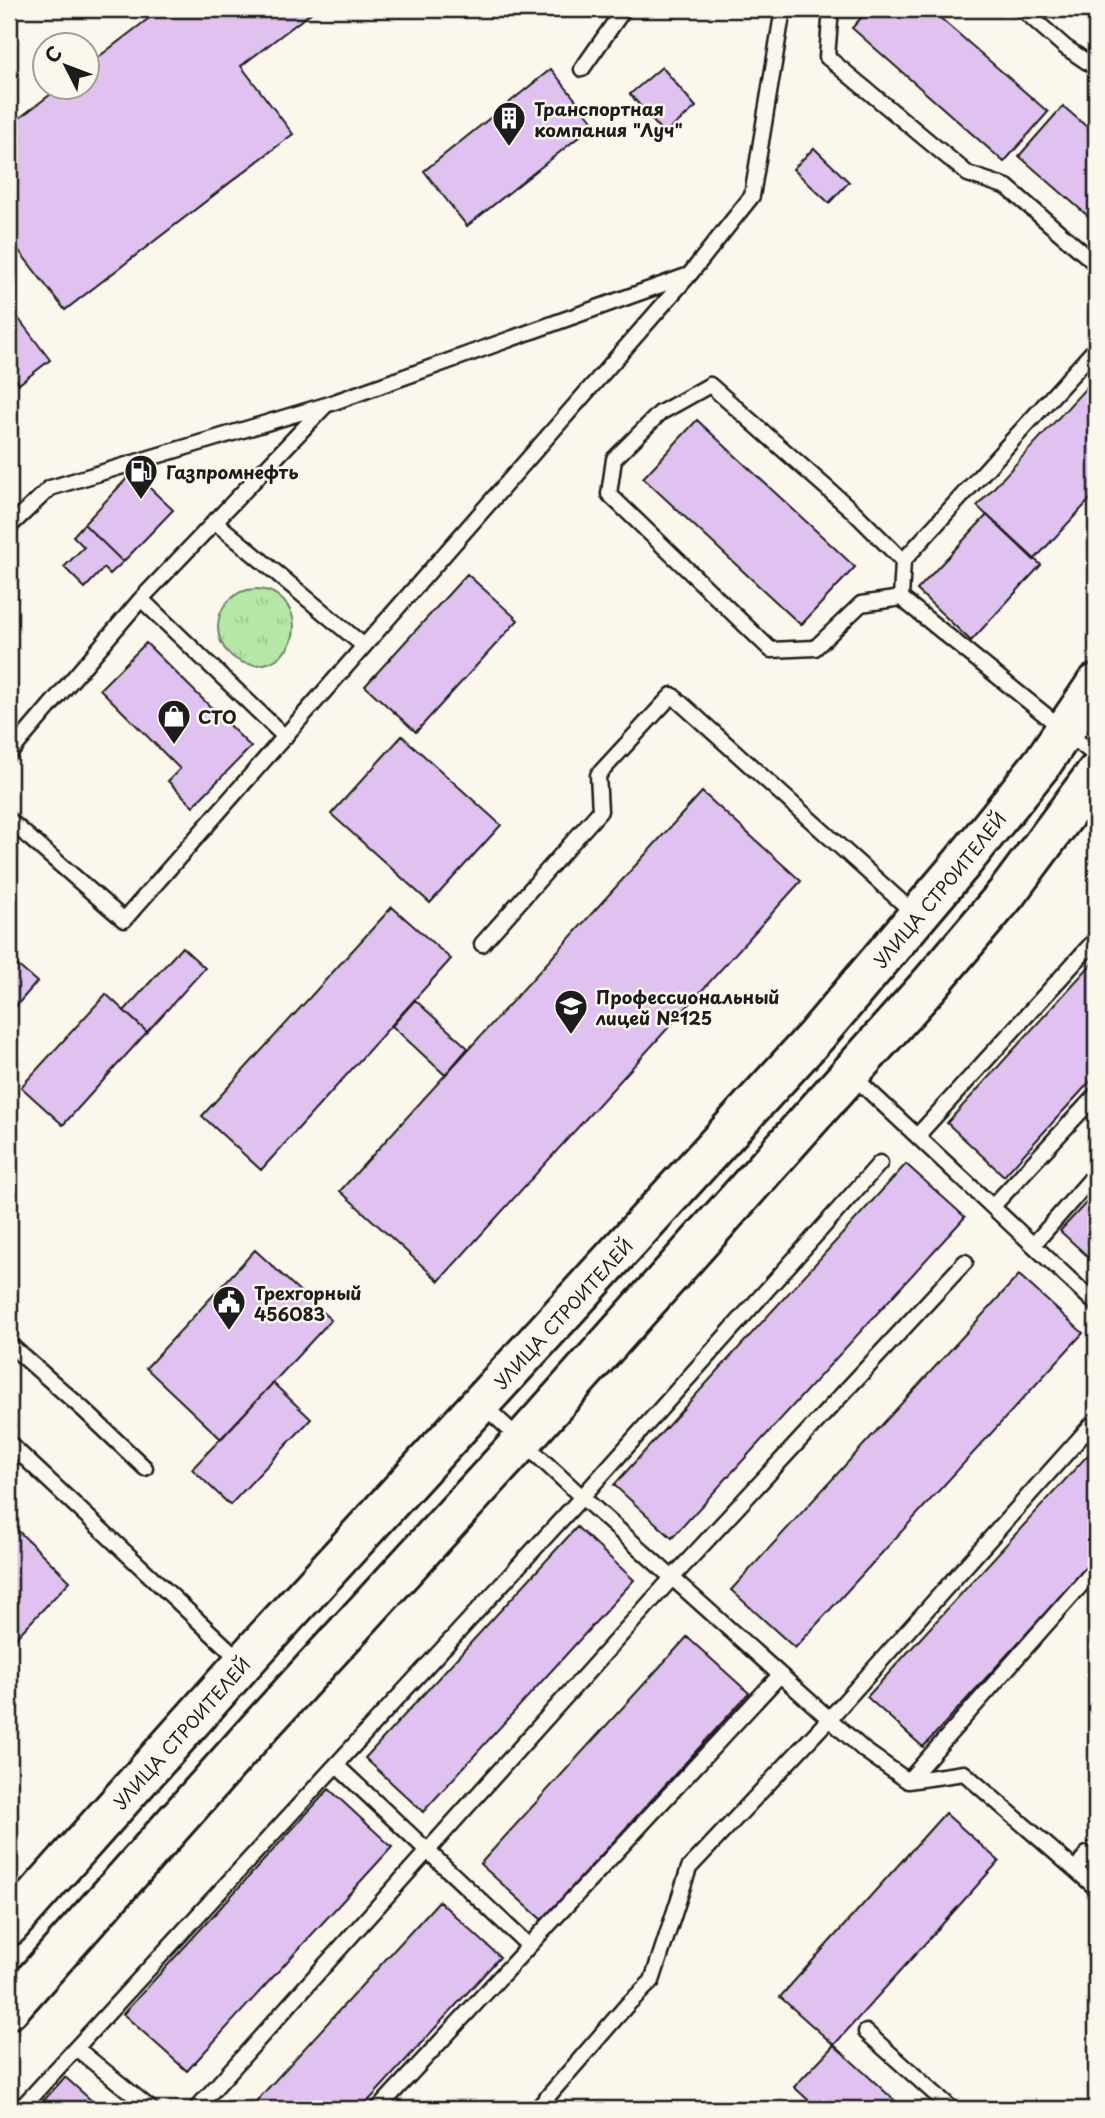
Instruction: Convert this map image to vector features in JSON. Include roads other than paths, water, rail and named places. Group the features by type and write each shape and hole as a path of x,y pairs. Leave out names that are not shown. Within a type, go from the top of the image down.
{"street":[{"name":"УЛИЦА СТРОИТЕЛЕЙ","path":"9,1926 243,1663 816,1036 1042,762 1096,684"},
{"path":"9,2009 257,1730 521,1442 851,1074 1007,892 1096,773"}],"lane":[{"path":"582,69 624,9"},
{"path":"9,820 124,920 690,274 752,197 783,9"},
{"path":"831,9 827,57 968,174 1007,187 1096,264"},
{"path":"1022,9 1066,47 1096,68"},
{"path":"9,527 50,488 326,405 690,274"},
{"path":"901,598 903,561 1096,348"},
{"path":"903,561 854,512 710,385 660,413 614,459 609,494 771,650 815,648 861,604 901,598 1096,755"},
{"path":"9,754 141,599 326,405"},
{"path":"214,521 364,646"},
{"path":"141,599 285,737"},
{"path":"482,944 600,811 598,775 672,695 917,916"},
{"path":"918,1135 1096,939"},
{"path":"851,1074 1096,1304"},
{"path":"993,1206 1096,1095"},
{"path":"20,2109 582,1497 880,1163"},
{"path":"1034,1244 1096,1173"},
{"path":"196,2109 672,1578 965,1262"},
{"path":"9,1345 145,1468"},
{"path":"481,1403 864,1751 908,1780 964,1773 1096,1888"},
{"path":"537,2109 627,2005 652,1981 689,1868 829,1719 1096,1420"},
{"path":"9,1443 243,1663"},
{"path":"908,1780 1096,1568"},
{"path":"378,2109 780,1675"},
{"path":"336,1765 529,1946"},
{"path":"1075,1870 1087,1854"},
{"path":"866,2032 952,2109"},
{"path":"76,2048 151,2109"}],"place":[{"name":"Транспортная компания \"Луч\"","path":"509,148"},
{"name":"Газпромнефть","path":"141,501"},
{"name":"СТО","path":"174,746"},
{"name":"Профессиональный лицей №125","path":"571,1036"},
{"name":"Трехгорный 456083","path":"229,1332"}]}
